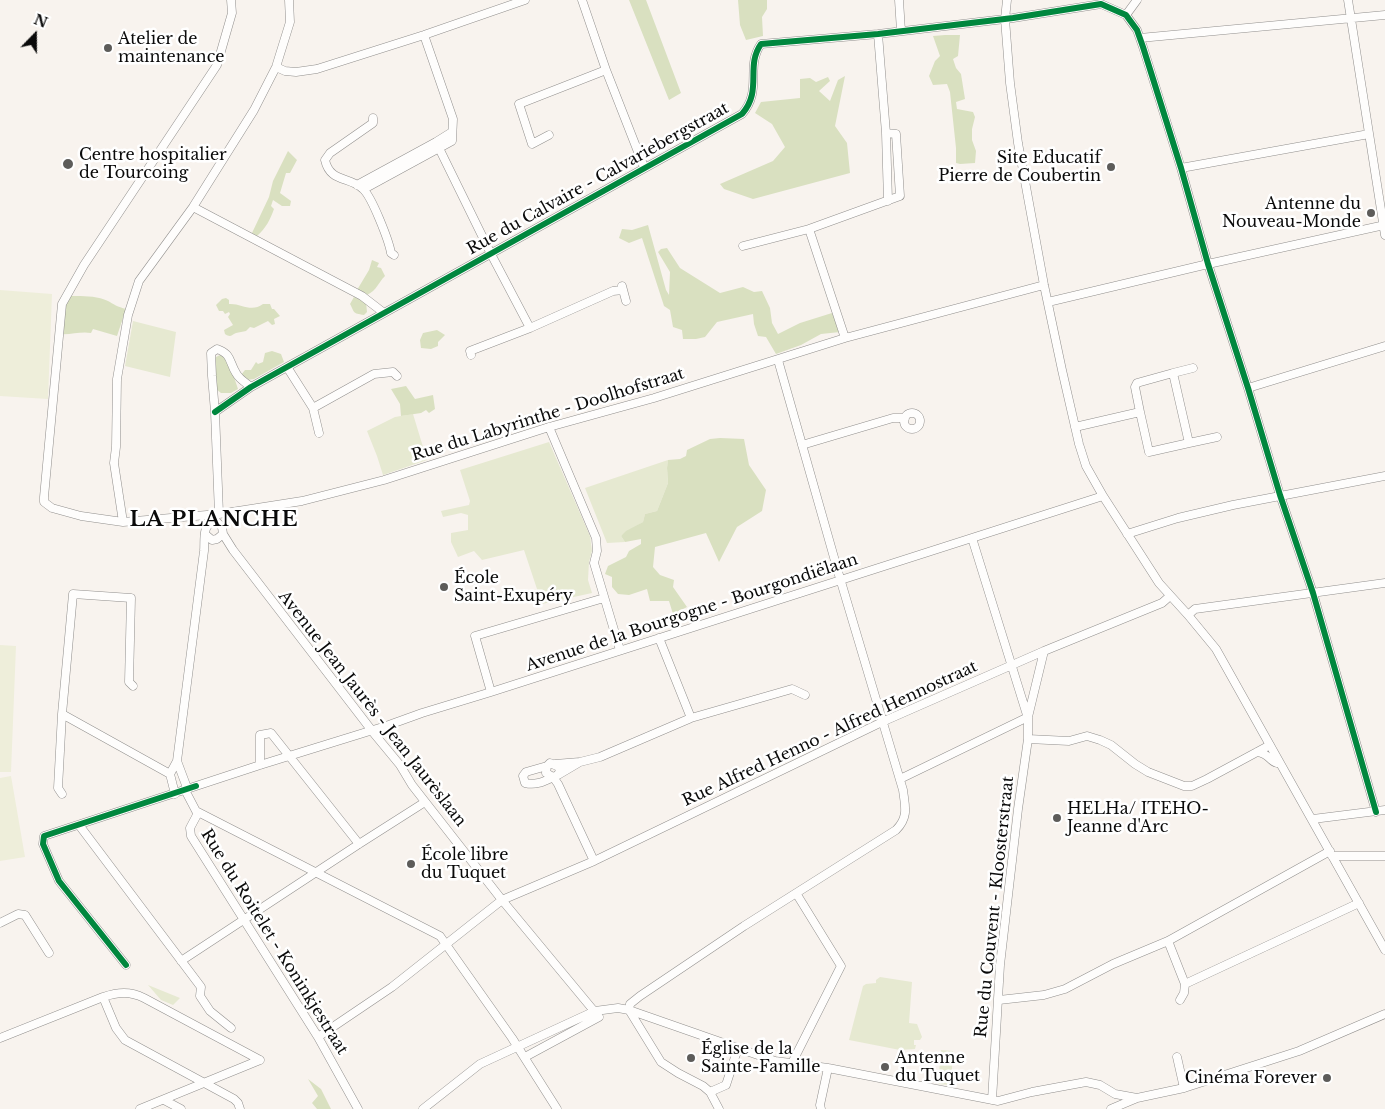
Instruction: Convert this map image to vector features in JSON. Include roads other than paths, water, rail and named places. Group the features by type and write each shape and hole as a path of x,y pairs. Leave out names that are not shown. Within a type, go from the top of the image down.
{"street":[{"name":"Rue du Labyrinthe - Doolhofstraat","path":"231,0 232,12 217,65 84,265 62,304 44,497 44,502 52,508 81,516 123,522 216,516 302,501 375,482 549,427 654,398 845,338 1044,285"},
{"path":"123,522 114,463 117,379 128,314 139,281 193,207 254,110 276,67 290,22 289,0"},
{"path":"276,67 285,71 296,72 317,69 525,0"},
{"path":"582,0 606,70 644,167"},
{"path":"899,0 901,31"},
{"path":"1007,0 1005,19 1010,83 1018,143 1044,285 1075,427 1086,466 1102,496 1158,583 1216,649 1385,950"},
{"path":"1137,0 1126,15 1137,30 1140,38 1181,168 1208,264 1280,495 1313,593 1376,812"},
{"path":"1348,0 1385,235"},
{"name":"Rue du Calvaire - Calvariebergstraat","path":"215,412 251,387 742,114 750,106 753,92 755,53 761,44 878,34 1005,19 1101,4 1126,15"},
{"path":"1140,38 1385,15"},
{"path":"878,34 886,133 888,201"},
{"path":"360,187 437,146 452,141 453,119 424,35"},
{"path":"549,135 532,144 519,104 606,70"},
{"path":"373,118 373,123 330,153 325,160 330,172 360,187 388,240 391,253 394,255"},
{"path":"743,246 809,228 900,196 896,134 886,133"},
{"path":"1181,168 1370,134"},
{"path":"437,146 491,254"},
{"path":"193,207 362,296 384,313"},
{"path":"1048,302 1384,225"},
{"path":"809,228 845,338"},
{"name":"Rue du Calvaire - Calvariebergstraat","path":"491,254 530,328"},
{"path":"471,355 470,350 530,328 622,287 626,301"},
{"path":"1248,388 1385,346"},
{"path":"206,535 209,539 214,540 220,538 222,534 216,516 215,412 211,353 217,349 224,352 229,358 236,374 251,387"},
{"path":"719,1109 710,1092 703,1086 661,1062 629,1010 630,1004 796,892 896,830 903,823 905,816 900,779 778,360"},
{"path":"287,367 313,408 319,433"},
{"path":"1193,368 1136,383 1135,387 1149,452 1217,437"},
{"path":"313,408 374,374 394,372 397,376"},
{"path":"1173,374 1190,443"},
{"path":"1075,427 1140,412"},
{"path":"802,445 893,418 905,418"},
{"path":"549,427 596,538 597,551 594,563 620,650"},
{"path":"1127,534 1212,510 1280,495 1385,476"},
{"name":"Avenue de la Bourgogne - Bourgondiëlaan","path":"126,965 58,881 43,844 44,836 260,765 1102,496"},
{"name":"Rue du Roitelet - Koninkjestraat","path":"170,774 177,761 206,527 216,516"},
{"name":"Avenue Jean Jaurès - Jean Jaurèslaan","path":"222,534 232,550 371,731 400,765 425,802 502,900 595,1011"},
{"name":"Rue du Couvent - Kloosterstraat","path":"972,538 1028,717"},
{"path":"1188,615 1195,610 1385,583"},
{"path":"62,794 58,788 62,714 73,594 132,598 129,682 133,686"},
{"name":"Rue Alfred Henno - Alfred Hennostraat","path":"318,1037 392,987 502,900 594,861 882,722 1044,650 1160,603 1170,596"},
{"path":"491,692 475,636 604,598"},
{"path":"659,638 691,718"},
{"name":"Rue du Couvent - Kloosterstraat","path":"996,1103 1000,965 1028,739 1028,717 1044,650"},
{"path":"580,762 556,776 534,785 525,783 523,776 526,772 551,765 580,762 600,757 691,718 792,689 805,695"},
{"path":"62,714 170,774 175,794"},
{"path":"900,779 1028,717"},
{"path":"260,765 260,735 271,733 359,844"},
{"path":"1028,739 1069,740 1087,736 1111,745 1148,772 1184,786 1192,786 1207,779 1270,745"},
{"path":"1257,752 1267,754 1274,762 1279,763"},
{"name":"Rue du Roitelet - Koninkjestraat","path":"177,761 186,785 185,790 193,808 198,812 190,828 191,836 318,1037 358,1109"},
{"path":"551,765 546,774 556,776"},
{"path":"551,765 560,770 556,776 558,784 594,861"},
{"path":"181,961 425,802"},
{"path":"1313,819 1385,810"},
{"path":"198,812 440,936 525,1057 557,1109"},
{"path":"79,825 201,987 200,996 210,1011 231,1028"},
{"path":"1000,1000 1044,995 1065,990 1113,964 1168,940 1331,854 1385,856"},
{"path":"792,1063 841,966 796,892"},
{"path":"1185,984 1359,903"},
{"path":"0,923 18,914 25,915 49,953"},
{"path":"1168,940 1185,984 1184,994 1180,1000"},
{"path":"0,1038 103,997 128,992 260,1060 140,1109"},
{"path":"103,997 116,1028 125,1040 234,1099 240,1109"},
{"path":"423,1109 480,1064 595,1011 618,1008 629,1010 775,1061 828,1068 996,1103 1032,1092 1086,1082 1100,1085 1115,1094 1137,1098"},
{"path":"525,1057 593,1021 598,1017 595,1011"},
{"path":"1115,1094 1115,1108 1137,1098 1184,1088 1299,1052 1385,1014"},
{"path":"710,1092 726,1085 738,1048"},
{"path":"1177,1057 1184,1088"},
{"path":"821,1109 820,1105 828,1068"},
{"path":"164,1100 180,1109"}],"place":[{"name":"Atelier de maintenance","path":"108,48"},
{"name":"Centre hospitalier de Tourcoing","path":"68,164"},
{"name":"Site Educatif Pierre de Coubertin","path":"1111,167"},
{"name":"Antenne du Nouveau-Monde","path":"1371,213"},
{"name":"École Saint-Exupéry","path":"444,587"},
{"name":"HELHa/ ITEHO- Jeanne d'Arc","path":"1057,818"},
{"name":"École libre du Tuquet","path":"411,864"},
{"name":"Église de la Sainte-Famille","path":"691,1058"},
{"name":"Antenne du Tuquet","path":"885,1067"},
{"name":"Cinéma Forever","path":"1327,1078"}],"district":[{"name":"LA PLANCHE","path":"214,520"}]}
